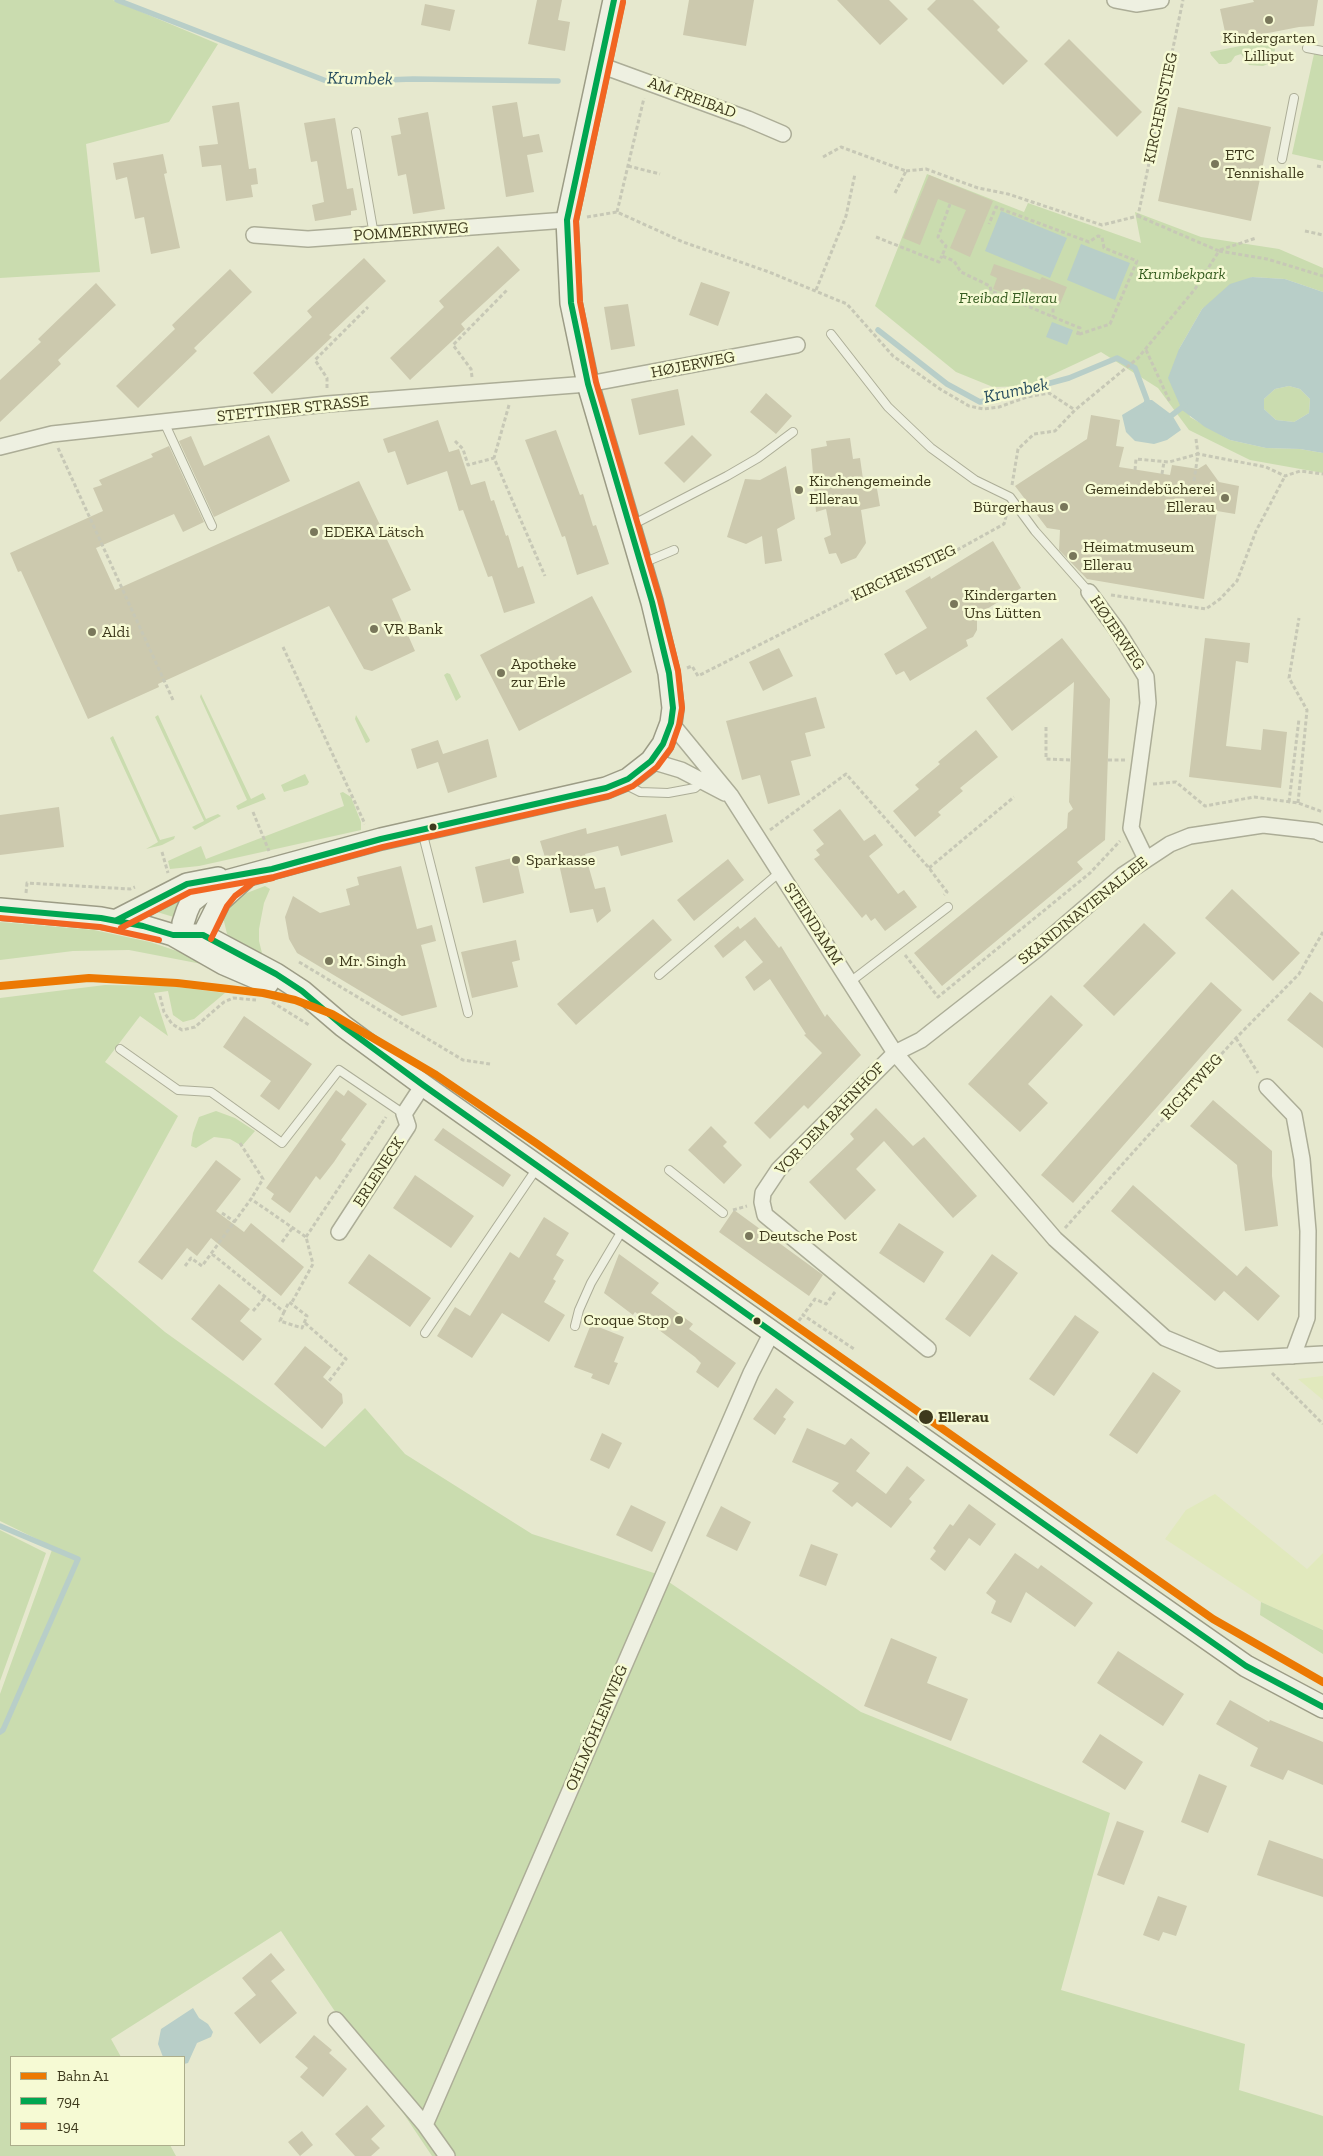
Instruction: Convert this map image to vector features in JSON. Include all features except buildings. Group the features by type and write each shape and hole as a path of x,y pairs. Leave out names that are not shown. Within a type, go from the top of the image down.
{"main road":[{"path":"188,938 183,923 187,911 200,894 212,885 422,829 564,798 620,782 628,779 651,761 663,744 671,723 673,708 669,673 641,564 588,384 571,303 567,220 614,0"},
{"path":"117,920 187,884 250,874"},
{"path":"0,909 117,920 188,938 224,964 283,991 343,1026 423,1085 1246,1666 1323,1707"}],"street":[{"path":"1115,0 1136,4 1162,0"},
{"name":"AM FREIBAD","path":"599,70 748,119 784,134"},
{"name":"POMMERNWEG","path":"254,236 308,240 567,220"},
{"name":"HØJERWEG","path":"588,384 797,345"},
{"name":"STETTINER STRASSE","path":"0,447 52,434 327,404 588,384"},
{"name":"HØJERWEG","path":"1088,592 1118,630 1146,677 1148,703 1131,828"},
{"name":"STEINDAMM","path":"671,723 706,775 731,796 895,1052"},
{"name":"STEINDAMM","path":"651,761 706,775"},
{"name":"SKANDINAVIENALLEE","path":"895,1052 921,1040 1036,950 1122,875 1170,844 1190,836 1226,829 1263,825 1323,834"},
{"path":"1131,828 1146,859"},
{"path":"895,1052 1055,1239 1165,1338 1218,1360 1323,1354"},
{"name":"VOR DEM BAHNHOF","path":"762,1202 763,1193 779,1169 895,1052"},
{"name":"ERLENECK","path":"339,1232 408,1126 404,1114 423,1085"},
{"path":"1267,1087 1294,1115 1302,1159 1308,1231 1307,1318 1293,1356"},
{"path":"762,1202 765,1215 928,1349"},
{"name":"OHLMÖHLENWEG","path":"425,2126 750,1373 772,1332"},
{"path":"336,2020 425,2126 447,2156"}],"lane":[{"path":"1307,48 1323,52"},
{"path":"1282,159 1294,98"},
{"path":"356,132 374,235"},
{"name":"HØJERWEG","path":"831,334 888,407 931,448 975,480 1010,497 1035,531 1088,592"},
{"path":"164,422 212,526"},
{"path":"630,526 727,476 758,458 793,432"},
{"path":"641,564 674,550"},
{"path":"620,782 640,792 668,793 695,788 706,775"},
{"path":"422,829 468,1013"},
{"path":"659,975 780,872"},
{"path":"850,982 948,907"},
{"path":"120,1048 178,1090 212,1092 282,1143 339,1070 404,1114"},
{"path":"425,1333 538,1166"},
{"path":"669,1170 723,1213"},
{"path":"575,1326 579,1310 591,1283 624,1227"}],"path":[{"name":"KIRCHENSTIEG","path":"1138,216 1183,0"},
{"path":"617,212 642,104"},
{"path":"823,157 841,147 906,171 926,169 978,188 1008,194 1102,225 1138,216 1219,251 1267,259 1323,276"},
{"path":"628,166 660,174"},
{"path":"1317,166 1323,167"},
{"path":"894,195 906,171"},
{"path":"816,290 846,216 855,174"},
{"path":"876,237 939,262 946,246 938,237 950,204"},
{"path":"942,256 954,261 961,272 990,286 991,292 1080,328 1078,334 1110,324 1137,261 1104,248 1102,237 1098,236 1089,242 996,207 989,224"},
{"path":"567,220 617,212 683,242 816,290 847,304 893,356 940,390 969,406 984,409 999,407 1027,397 1049,393 1076,410"},
{"path":"1305,231 1323,235"},
{"path":"1170,402 1146,350 1196,289 1219,251 1256,238"},
{"path":"476,392 470,369 453,345 508,289"},
{"path":"1019,303 1024,294 1053,304 1053,317"},
{"path":"327,404 326,378 315,360 368,307"},
{"name":"KIRCHENSTIEG","path":"698,676 888,579 919,570 1004,524 1018,449 1034,434 1055,432 1076,410 1146,350"},
{"path":"510,390 510,402 494,458 545,576"},
{"path":"52,434 173,700"},
{"path":"1194,481 1198,454 1196,439"},
{"path":"455,441 463,450 468,466 494,458"},
{"path":"1135,470 1136,460 1164,462 1198,454 1266,468 1285,476 1300,472 1323,474"},
{"path":"1162,474 1164,462"},
{"path":"1088,592 1206,609 1220,599 1237,580 1256,531 1285,476"},
{"path":"1298,803 1308,710 1289,678 1299,618"},
{"path":"283,648 365,821 365,832"},
{"path":"1289,802 1299,719"},
{"path":"1046,727 1046,760 1070,760"},
{"path":"758,840 846,774 929,868 947,892 940,897"},
{"path":"1137,785 1176,782 1205,806 1254,797 1298,803 1323,812"},
{"path":"929,868 1014,797"},
{"path":"253,812 268,847 272,869"},
{"path":"898,945 938,997 1090,873 1131,828"},
{"path":"162,852 168,873"},
{"path":"26,896 27,883 130,889"},
{"name":"RICHTWEG","path":"1055,1239 1236,1038 1299,974 1323,932"},
{"path":"998,948 1001,953"},
{"path":"299,962 463,1060 490,1064"},
{"path":"160,996 164,1012 172,1024 182,1030 195,1027 224,1002 233,998 272,1002 289,1011"},
{"path":"1236,1038 1267,1087"},
{"path":"306,1236 386,1116"},
{"path":"186,1266 191,1258 202,1266 235,1222 263,1179 240,1142"},
{"path":"251,1199 306,1236 313,1264 291,1304 289,1302 280,1321 302,1328 307,1316 291,1304"},
{"path":"723,1213 762,1202"},
{"path":"222,1213 235,1222"},
{"path":"282,1242 293,1227"},
{"path":"212,1254 284,1312"},
{"path":"845,1279 826,1304 815,1299 803,1315 854,1349"},
{"path":"253,1311 265,1297"},
{"path":"305,1323 346,1359 329,1381"},
{"path":"1257,1358 1323,1424"}],"green space":[{"path":"0,0 113,0 218,44 169,122 86,144 100,272 0,278"},
{"path":"1276,39 1274,58 1270,63 1263,66 1249,65 1241,54 1235,56 1231,62 1219,64 1210,52"},
{"path":"1314,54 1323,56 1323,161 1292,154"},
{"name":"Freibad Ellerau","path":"927,174 1024,212 1028,203 1141,243 1135,212 1201,237 1279,249 1323,268 1323,292 1285,279 1252,277 1202,309 1179,349 1190,417 1230,440 1266,448 1300,449 1323,453 1323,473 1250,460 1189,430 1158,388 1101,352 1028,386 993,387 956,372 875,306"},
{"path":"1289,386 1300,389 1310,399 1309,413 1294,422 1276,420 1264,409 1264,399 1275,389"},
{"path":"450,674 461,697 456,701 444,675"},
{"path":"201,694 251,799 263,793 266,799 238,810 236,806 247,800 200,697"},
{"path":"158,715 206,819 218,814 221,816 195,830 192,827 204,821 155,717"},
{"path":"356,715 370,740 369,742 366,743 355,719"},
{"path":"113,736 160,840 175,836 174,839 162,845 146,849 158,842 110,738"},
{"path":"305,774 309,782 307,785 284,792 281,785"},
{"path":"343,792 351,797 361,822 361,830 199,866 170,869 168,861 201,846 206,859 344,806 340,793"},
{"path":"265,886 270,889 264,903 259,929 259,941 264,961 227,934 223,917 225,911 239,896"},
{"path":"186,893 177,918 157,912 158,908"},
{"path":"0,922 94,930 150,942 183,953 207,965 129,950 73,951 0,960"},
{"path":"105,985 170,986 225,993 194,1019 183,1022 173,1015 168,991 154,993 168,1036 140,1016 105,1062 178,1116 93,1271 165,1332 325,1447 365,1408 405,1454 532,1534 657,1574 861,1712 1110,1813 1061,1990 1245,2044 1239,2090 1323,2116 1323,2156 432,2156 281,1931 111,2039 120,2056 10,2056 10,2146 171,2146 176,2156 0,2156 0,1694 53,1547 0,1521 0,998"},
{"path":"216,1111 235,1118 255,1131 242,1146 230,1139 214,1137 196,1148 191,1146 193,1133 199,1117"},
{"path":"1323,1376 1323,1400 1298,1379"},
{"path":"1215,1494 1307,1569 1323,1553 1323,1630 1261,1602 1165,1539 1186,1510"},
{"path":"0,1530 46,1553 0,1681"},
{"path":"1261,1602 1323,1630 1323,1654 1260,1615"}],"water":[{"path":"1001,211 1067,238 1050,278 985,251"},
{"path":"1081,244 1130,263 1115,300 1067,280"},
{"path":"1252,277 1285,279 1323,292 1323,453 1300,449 1266,448 1230,440 1205,427 1182,410 1168,378 1179,349 1202,309 1230,284","holes":["1289,386 1300,389 1310,399 1309,413 1294,422 1276,420 1264,409 1264,399 1275,389"]},
{"path":"1052,322 1073,330 1067,345 1046,337"},
{"path":"1147,400 1152,400 1172,415 1181,430 1167,440 1154,444 1135,441 1126,432 1122,415"},
{"path":"193,2008 199,2018 208,2024 213,2032 211,2037 197,2043 188,2063 185,2064 185,2056 163,2056 158,2044 161,2029"}],"waterway":[{"name":"Krumbek","path":"117,0 329,82 413,79 558,81"},
{"name":"Krumbek","path":"878,330 947,384 980,402 1069,378 1117,358 1135,368 1147,400 1146,406"},
{"path":"1167,419 1185,405"},
{"path":"0,1526 78,1559 3,1730 0,1732"}],"rail line":[{"name":"A1","path":"0,986 89,978 177,983 263,993 295,1000 332,1014 436,1075 536,1143 1213,1619 1323,1682"}],"transit line":[{"name":"794","path":"117,920 187,884 272,869 381,839 606,788 628,779 651,761 663,744 671,723 673,708 669,673 652,602 588,384 571,303 567,220 614,0"},
{"name":"194","path":"121,928 190,892 274,877 383,847 609,796 633,786 657,767 671,748 679,725 682,708 678,671 660,600 596,382 580,302 576,221 623,2"},
{"name":"194","path":"211,939 227,906 235,896 254,882 273,878"},
{"name":"794","path":"0,909 101,918 143,926 173,935 203,935 276,974 302,991 343,1026 423,1085 1123,1580 1246,1666 1323,1707"},
{"name":"194","path":"0,918 100,927 159,940"}],"place":[{"name":"Kindergarten Lilliput","path":"1269,20"},
{"name":"ETC Tennishalle","path":"1215,164"},
{"name":"Kirchengemeinde Ellerau","path":"799,490"},
{"name":"Gemeindebücherei Ellerau","path":"1225,498"},
{"name":"Bürgerhaus","path":"1064,507"},
{"name":"EDEKA Lätsch","path":"314,532"},
{"name":"Heimatmuseum Ellerau","path":"1073,556"},
{"name":"Kindergarten Uns Lütten","path":"954,604"},
{"name":"VR Bank","path":"374,629"},
{"name":"Aldi","path":"92,632"},
{"name":"Apotheke zur Erle","path":"501,673"},
{"name":"Sparkasse","path":"516,860"},
{"name":"Mr. Singh","path":"329,961"},
{"name":"Deutsche Post","path":"749,1236"},
{"name":"Croque Stop","path":"679,1320"},
{"name":"Ellerau","path":"926,1417"}],"park label":[{"name":"Krumbekpark","path":"1182,274"}]}
